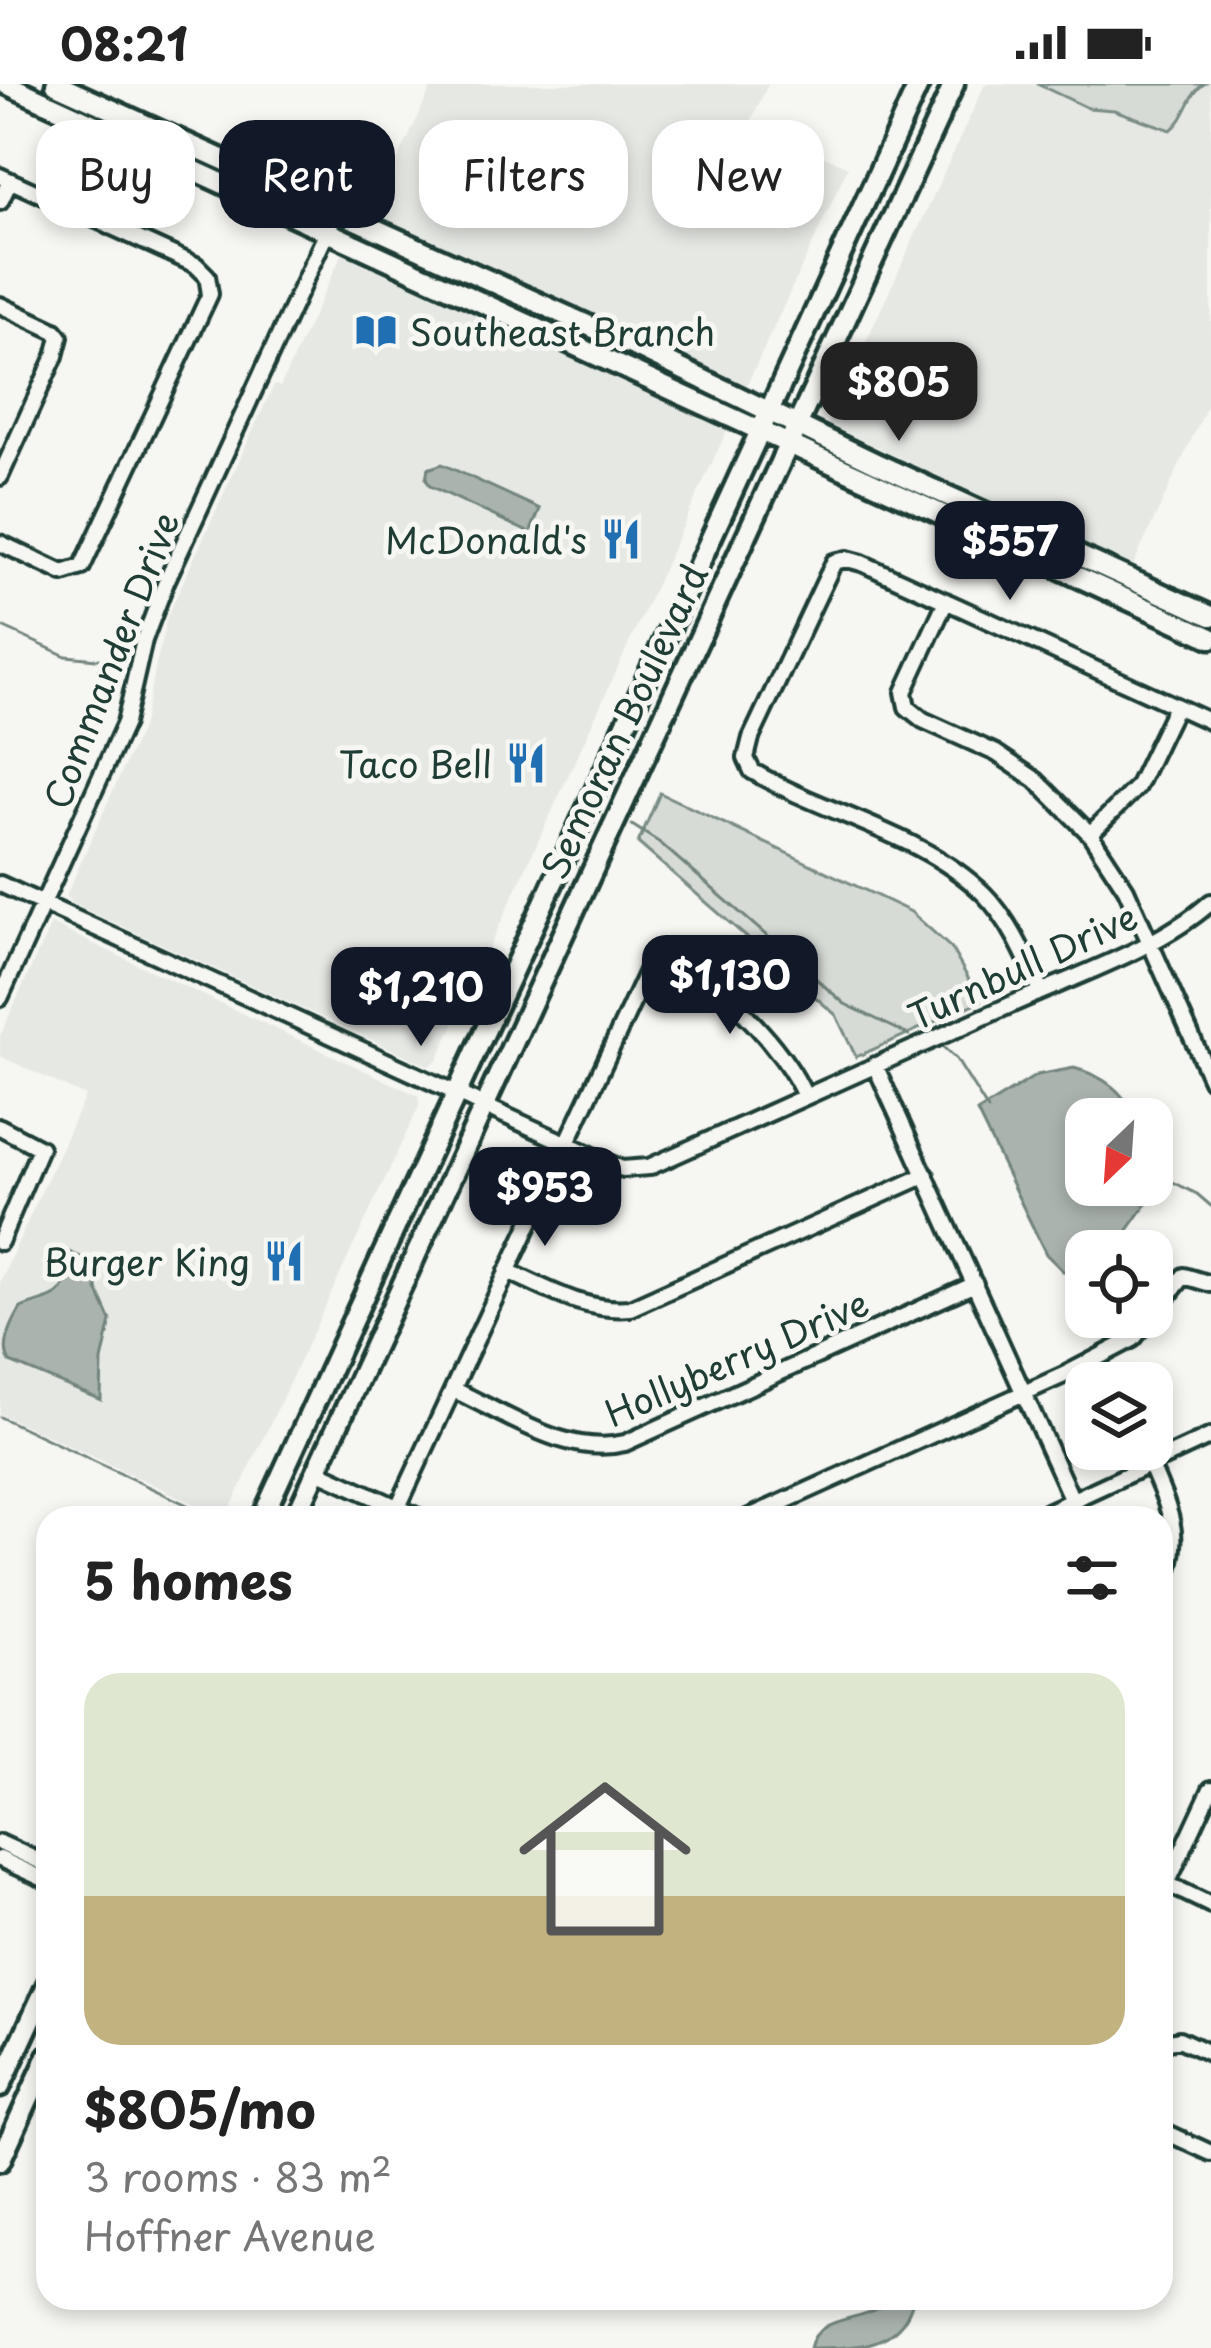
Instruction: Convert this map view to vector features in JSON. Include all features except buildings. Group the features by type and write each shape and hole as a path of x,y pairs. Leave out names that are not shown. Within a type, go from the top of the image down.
{"main road":[{"path":"6,84 85,120"},
{"path":"56,84 219,166"},
{"name":"Semoran Boulevard","path":"267,1506 919,84"},
{"name":"Semoran Boulevard","path":"300,1506 954,84"},
{"path":"907,110 902,138 914,169"},
{"path":"343,228 787,443 1211,638"},
{"path":"345,228 769,410 1211,616"},
{"path":"609,758 618,789 614,821"},
{"path":"316,1401 312,1437 317,1471"},
{"path":"287,1463 296,1480 296,1506"},
{"path":"0,2087 36,2009"},
{"path":"0,2162 36,2082"}],"street":[{"path":"0,202 5,178 36,192"},
{"path":"0,543 63,572 82,567 210,294 207,276 196,265 113,228"},
{"name":"Commander Drive","path":"0,998 125,723 144,640 166,582 328,228"},
{"path":"0,305 60,337 0,477"},
{"path":"1041,991 1018,942 988,898 955,868 752,771 746,758 751,738 835,562 847,559 946,601 1211,722"},
{"path":"946,601 904,692 907,707 1036,780 1090,834 1126,889 1211,1080"},
{"path":"1090,834 1137,787 1176,706"},
{"name":"Turnbull Drive","path":"0,884 622,1169 649,1167 1041,991 1150,941 1196,916 1211,902"},
{"path":"399,1506 648,969 663,959 685,964 776,1045 806,1097"},
{"path":"875,1065 1072,1500"},
{"path":"0,1127 40,1148 0,1242"},
{"path":"507,1271 576,1303 606,1310 630,1308 926,1175"},
{"path":"773,1506 1133,1339 1184,1276 1211,1284"},
{"name":"Hollyberry Drive","path":"454,1390 571,1444 601,1448 625,1442 975,1284"},
{"path":"1173,1455 1211,1436"},
{"path":"1059,1506 1142,1470"},
{"path":"1153,1470 1166,1506"},
{"path":"317,1471 394,1506"},
{"path":"1173,1523 1173,1565"},
{"path":"1173,1864 1211,1789"},
{"path":"0,1843 36,1859"},
{"path":"0,1859 36,1876"},
{"path":"1173,1886 1211,1905"},
{"path":"1173,2040 1211,2054"},
{"path":"1173,2135 1211,2153"}],"shaded area":[{"path":"433,84 768,84 751,120 652,120 652,228 820,228 746,387 395,224 395,166"},
{"path":"985,84 1211,84 1211,397 1129,574 1072,547 1074,540 828,424"},
{"path":"1037,84 1204,84 1171,130 1114,110 1088,108"},
{"path":"824,156 848,167 824,219"},
{"path":"342,254 727,430 438,1059 429,1066 71,903 66,896 143,724 167,617 274,385 280,387"},
{"path":"442,464 540,509 530,533 430,486 428,469"},
{"path":"660,793 911,912 951,948 981,1001 856,1057 836,1015 638,843"},
{"path":"51,924 419,1096 419,1106 232,1506 200,1506 0,1414 0,1282 85,1096 0,1056 0,1036"},
{"path":"1074,1068 1096,1076 1124,1098 1065,1098 1065,1206 1145,1206 1128,1230 1065,1230 1065,1271 1046,1254 977,1112 1037,1075"},
{"path":"66,1251 95,1263 100,1270 97,1289 111,1321 102,1361 101,1400 10,1362 7,1356 8,1335 21,1308 62,1289 61,1259"},
{"path":"909,2310 896,2329 873,2342 810,2348 828,2325 868,2313"}],"waterway":[{"path":"0,626 66,656 117,661"},
{"path":"632,825 660,843 845,1004 909,1035"},
{"path":"943,1047 956,1059 988,1110"},
{"path":"1173,1182 1211,1206"},
{"path":"0,1417 189,1506"}],"place":[{"name":"Southeast Branch","path":"376,331"},
{"name":"McDonald's","path":"621,539"},
{"name":"Taco Bell","path":"526,763"},
{"name":"Burger King","path":"284,1261"}]}
